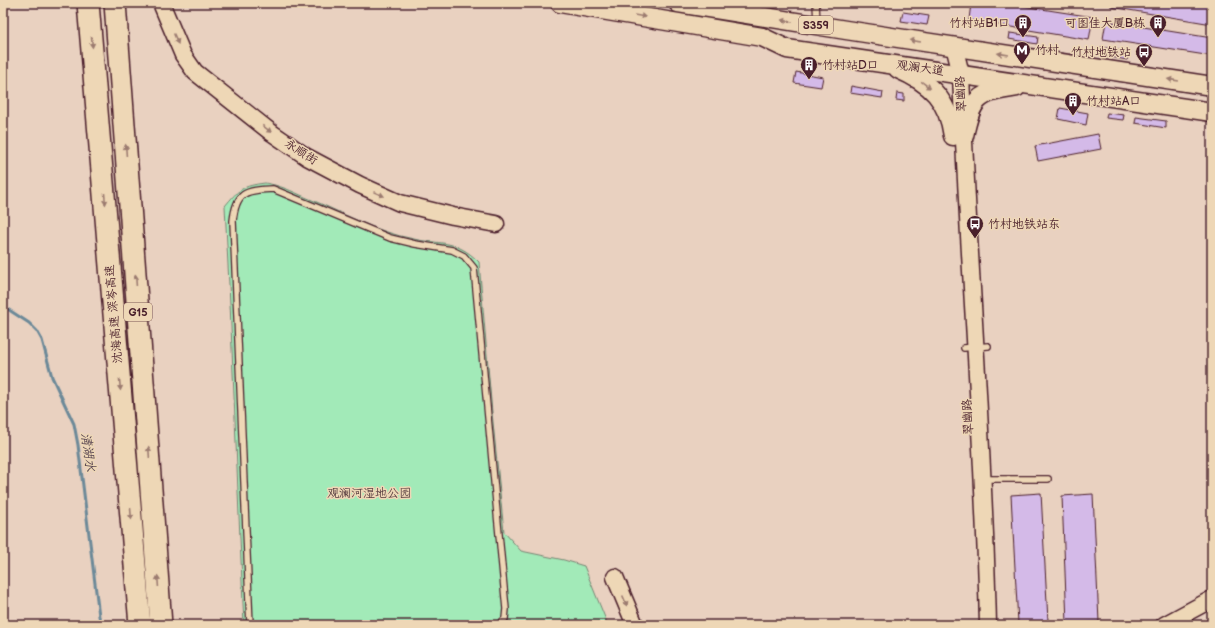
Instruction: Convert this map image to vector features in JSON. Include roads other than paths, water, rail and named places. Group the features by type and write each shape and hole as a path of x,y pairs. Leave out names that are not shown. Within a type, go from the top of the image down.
{"highway":[{"name":"沈海高速 深岑高速","path":"88,3 140,619"},
{"name":"沈海高速 深岑高速","path":"115,3 161,623"}],"main road":[{"name":"永顺街","path":"161,3 183,55 195,72 272,133 307,157 360,185 400,202 453,216 496,224"},
{"name":"观澜大道","path":"560,3 762,37 787,49 1212,112"},
{"name":"S359","path":"678,3 817,26 1212,86"},
{"name":"翠幽路","path":"954,46 958,136 976,347 983,479 988,625"},
{"path":"879,62 910,74 937,95 946,107 952,125 958,136"},
{"path":"958,136 972,105 982,96 1006,88 1037,86"},
{"name":"翠幽路","path":"976,347 974,507 977,625"},
{"path":"615,577 635,625"},
{"path":"1164,625 1212,599"}],"lane":[{"path":"816,3 817,26"},
{"path":"250,625 233,221 235,206 243,195 256,190 273,189 390,238 452,250 464,256 474,268 506,609 505,619 498,625"},
{"path":"983,479 1048,479"}],"waterway":[{"name":"清湖水","path":"3,306 29,323 37,331 42,340 52,377 74,424 101,625"}],"place":[{"name":"竹村站B1口","path":"1023,38"},
{"name":"可图佳大厦B栋","path":"1158,38"},
{"name":"竹村","path":"1022,65"},
{"name":"竹村地铁站","path":"1144,67"},
{"name":"竹村站D口","path":"809,80"},
{"name":"竹村站A口","path":"1073,116"},
{"name":"竹村地铁站东","path":"975,239"}],"park label":[{"name":"观澜河湿地公园","path":"369,493"}]}
